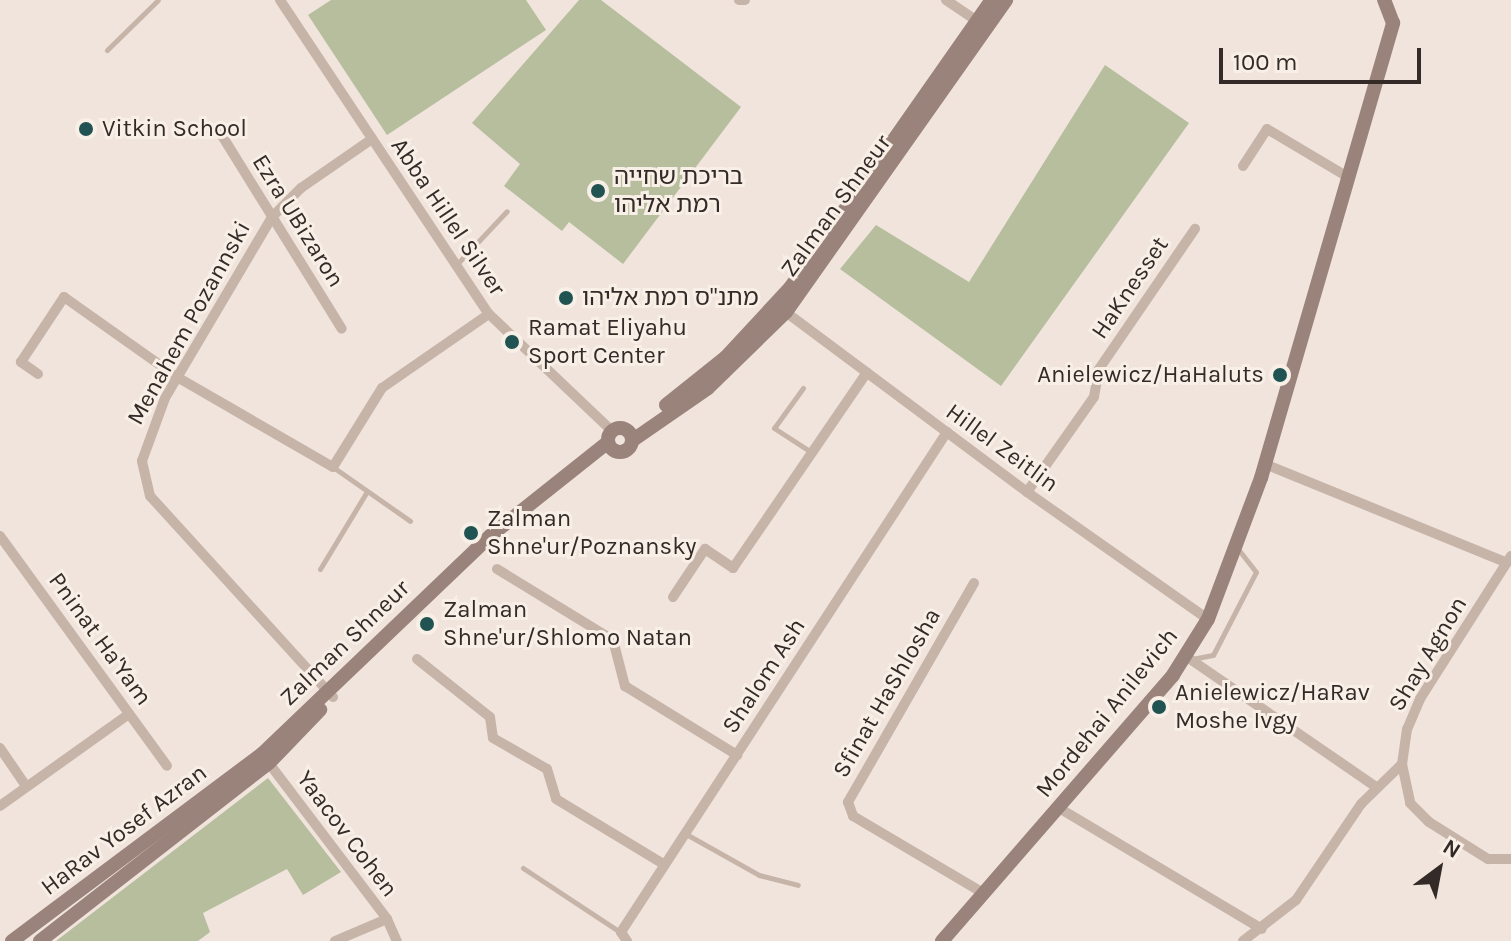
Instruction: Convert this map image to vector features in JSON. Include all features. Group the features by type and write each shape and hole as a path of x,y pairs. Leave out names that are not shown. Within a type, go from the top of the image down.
{"street":[{"path":"739,0 745,0"},
{"path":"946,0 983,25"},
{"name":"Zalman Shneur","path":"983,25 992,0"},
{"name":"Zalman Shneur","path":"265,759 490,536 701,379 781,308 983,25 1006,0"},
{"name":"Mordehai Anilevich","path":"942,941 1187,660 1208,619 1237,548 1265,464 1393,23 1384,0"},
{"name":"Abba Hillel Silver","path":"283,1 489,314 619,439"},
{"path":"1243,166 1267,129 1348,177"},
{"name":"Ezra UBizaron","path":"221,134 342,329"},
{"name":"Menahem Pozannski","path":"331,693 150,496 142,461 144,443 177,377 272,217 301,188 372,139"},
{"name":"HaKnesset","path":"1027,492 1094,397 1099,369 1195,229"},
{"path":"38,374 21,362 64,297 177,377 333,467 382,388 489,314"},
{"name":"Hillel Zeitlin","path":"781,308 1027,492 1208,619"},
{"path":"673,597 705,549 733,568 867,372"},
{"name":"Shalom Ash","path":"624,936 685,833 947,432"},
{"path":"1265,464 1509,560"},
{"name":"Pninat Ha'Yam","path":"0,536 167,766"},
{"name":"Shay Agnon","path":"1509,560 1420,699 1407,729 1402,764 1410,803 1429,822 1488,859 1511,859"},
{"path":"497,569 613,640 625,686 737,755"},
{"name":"Sfinat HaShlosha","path":"974,583 848,802 853,816 985,894"},
{"path":"417,659 490,717 493,738 547,769 556,799 665,865"},
{"path":"1187,660 1376,787"},
{"path":"0,806 129,714"},
{"path":"0,748 26,786"},
{"name":"Yaacov Cohen","path":"265,759 387,919 397,941"},
{"name":"HaRav Yosef Azran","path":"12,941 265,759"},
{"name":"HaRav Yosef Azran","path":"40,941 265,759"},
{"path":"1243,941 1296,900 1376,787 1402,764"},
{"path":"1059,808 1262,929"},
{"path":"335,941 387,919"}],"lane":[{"path":"107,50 158,0"},
{"path":"458,263 507,211"},
{"path":"803,388 774,428 812,452"},
{"path":"333,467 410,521"},
{"path":"320,569 366,493"},
{"path":"1187,660 1213,655 1256,572 1237,548"},
{"path":"685,833 759,875 798,885"},
{"path":"523,868 624,936"}],"green space":[{"path":"331,0 526,0 546,30 387,135 308,15"},
{"path":"579,0 601,0 741,107 623,264 569,222 562,231 504,186 520,164 472,123"},
{"path":"1105,65 1189,123 1001,386 840,269 876,225 969,282"},
{"path":"268,778 341,872 303,895 287,869 203,913 210,932 198,941 56,941"}],"place":[{"name":"Vitkin School","path":"86,129"},
{"name":"בריכת שחייה רמת אליהו","path":"598,191"},
{"name":"מתנ\"ס רמת אליהו","path":"566,298"},
{"name":"Ramat Eliyahu Sport Center","path":"512,342"},
{"name":"Anielewicz/HaHaluts","path":"1280,375"},
{"name":"Zalman Shne'ur/Poznansky","path":"471,533"},
{"name":"Zalman Shne'ur/Shlomo Natan","path":"427,624"},
{"name":"Anielewicz/HaRav Moshe Ivgy","path":"1159,707"}]}
